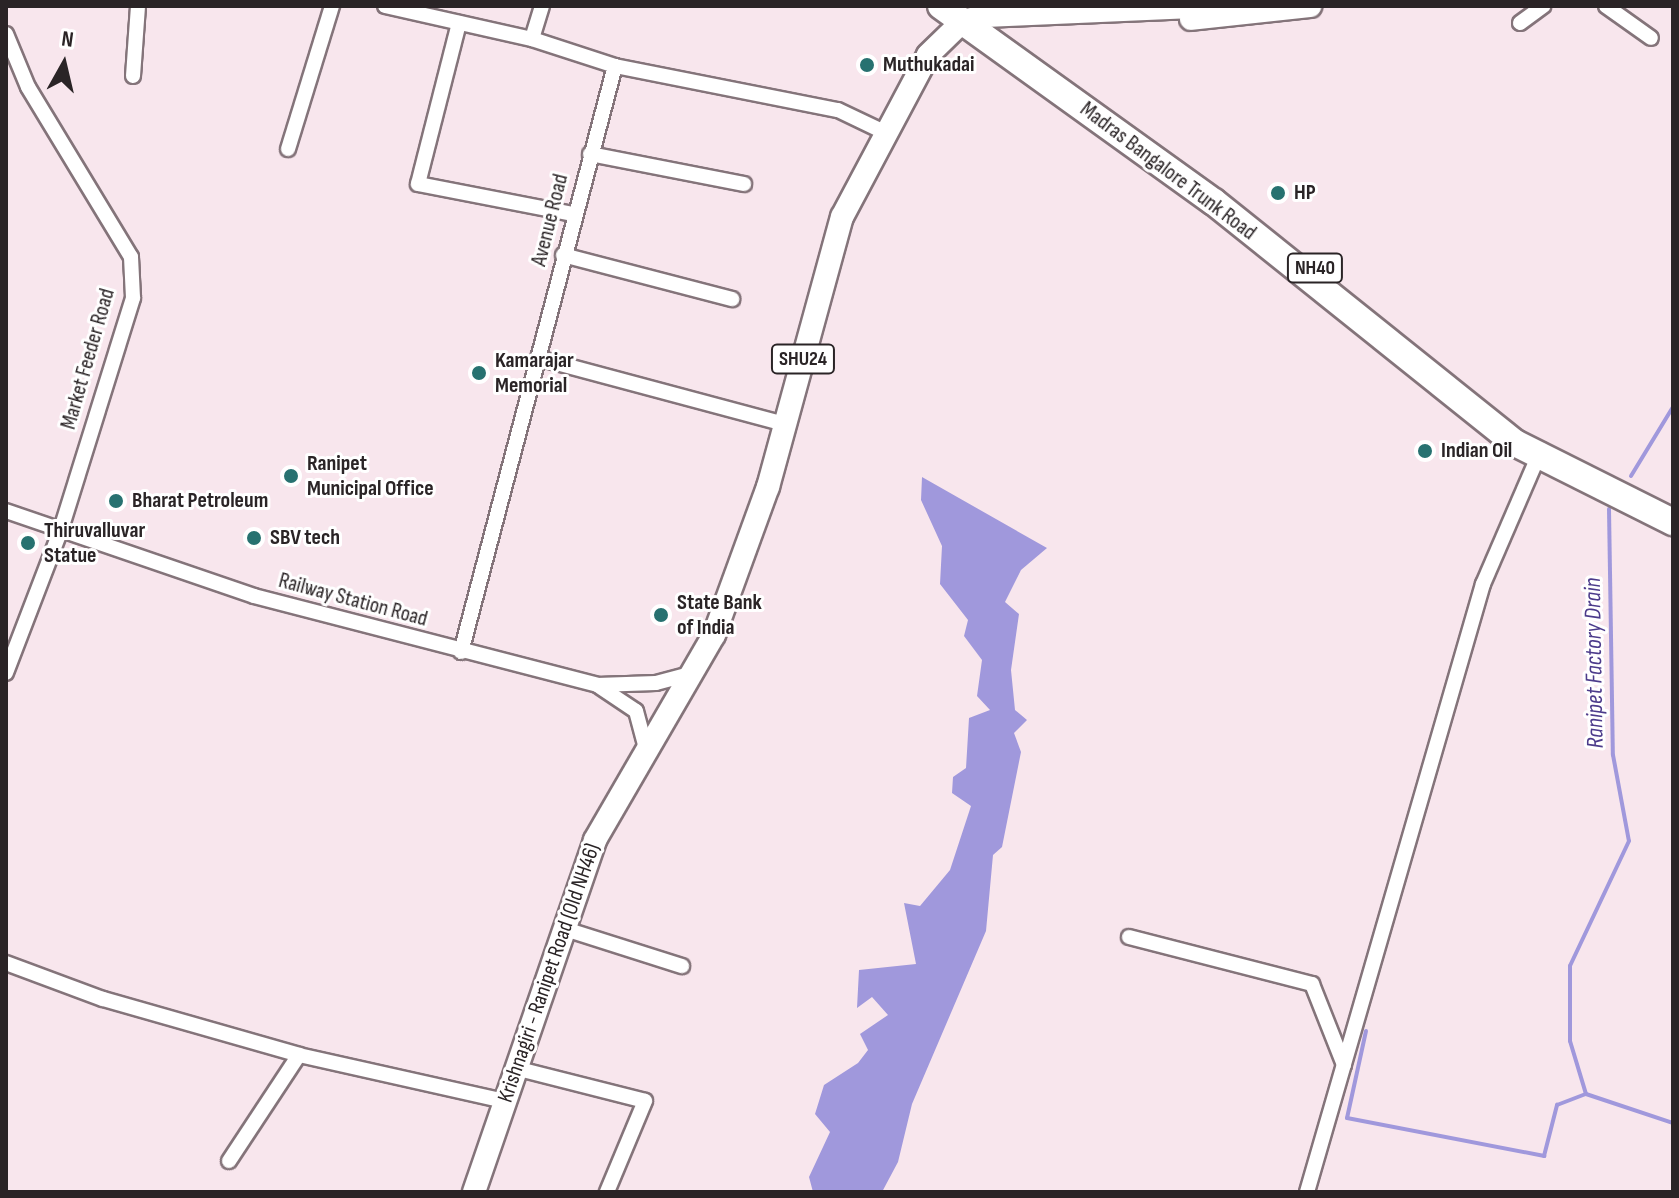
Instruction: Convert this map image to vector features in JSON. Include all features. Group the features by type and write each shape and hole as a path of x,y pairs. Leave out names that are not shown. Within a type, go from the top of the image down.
{"highway":[{"name":"Madras Bangalore Trunk Road","path":"941,6 980,22 1541,450 1673,522"},
{"name":"NH40","path":"1541,450 1673,509"}],"main road":[{"path":"980,22 1210,6"},
{"path":"980,22 1310,6"},
{"name":"Krishnagiri - Ranipet Road (Old NH46)","path":"474,1192 562,928 595,840 645,744 695,672 785,424 842,217 882,131 928,55 980,22"}],"street":[{"path":"133,76 138,6"},
{"path":"288,149 332,6"},
{"path":"385,6 532,39 615,66 838,110 882,131"},
{"path":"532,39 542,6"},
{"path":"1520,23 1543,6"},
{"path":"1606,6 1651,38"},
{"path":"459,23 418,184 573,214"},
{"name":"Market Feeder Road","path":"6,34 28,87 131,257 133,298 60,532 6,673"},
{"name":"Avenue Road","path":"461,652 573,214 615,66"},
{"path":"590,154 744,184"},
{"path":"563,255 732,299"},
{"path":"538,358 785,424"},
{"path":"1307,1192 1483,584 1541,450"},
{"name":"Railway Station Road","path":"6,511 60,532 461,652 597,685 656,683 695,672"},
{"path":"597,685 636,711 645,744"},
{"path":"562,928 682,966"},
{"path":"1129,937 1312,984 1344,1065"},
{"path":"6,963 103,999 299,1055 504,1101"},
{"path":"229,1161 299,1055"},
{"path":"515,1068 645,1101 607,1192"}],"shaded area":[{"path":"922,477 1047,548 1021,570 1005,602 1019,614 1011,670 1015,710 1027,720 1014,733 1021,752 1002,847 993,855 986,931 912,1104 898,1162 882,1192 813,1192 809,1177 830,1132 815,1114 824,1085 858,1063 868,1050 860,1034 888,1015 872,997 857,1008 859,970 916,964 904,903 920,906 950,870 971,806 952,793 953,777 966,768 969,718 990,710 977,696 982,660 964,636 968,620 940,584 942,546 921,500"}],"waterway":[{"name":"Ranipet Factory Drain","path":"1631,476 1673,407"},
{"name":"Ranipet Factory Drain","path":"1609,509 1613,755 1629,841 1570,966 1570,1041 1586,1094 1673,1123"},
{"path":"1366,1031 1347,1118 1544,1156 1557,1105 1585,1094"}],"place":[{"name":"Muthukadai","path":"867,65"},
{"name":"HP","path":"1278,193"},
{"name":"Kamarajar Memorial","path":"479,373"},
{"name":"Indian Oil","path":"1425,451"},
{"name":"Ranipet Municipal Office","path":"291,476"},
{"name":"Bharat Petroleum","path":"116,501"},
{"name":"SBV tech","path":"254,538"},
{"name":"Thiruvalluvar Statue","path":"28,543"},
{"name":"State Bank of India","path":"661,615"}]}
